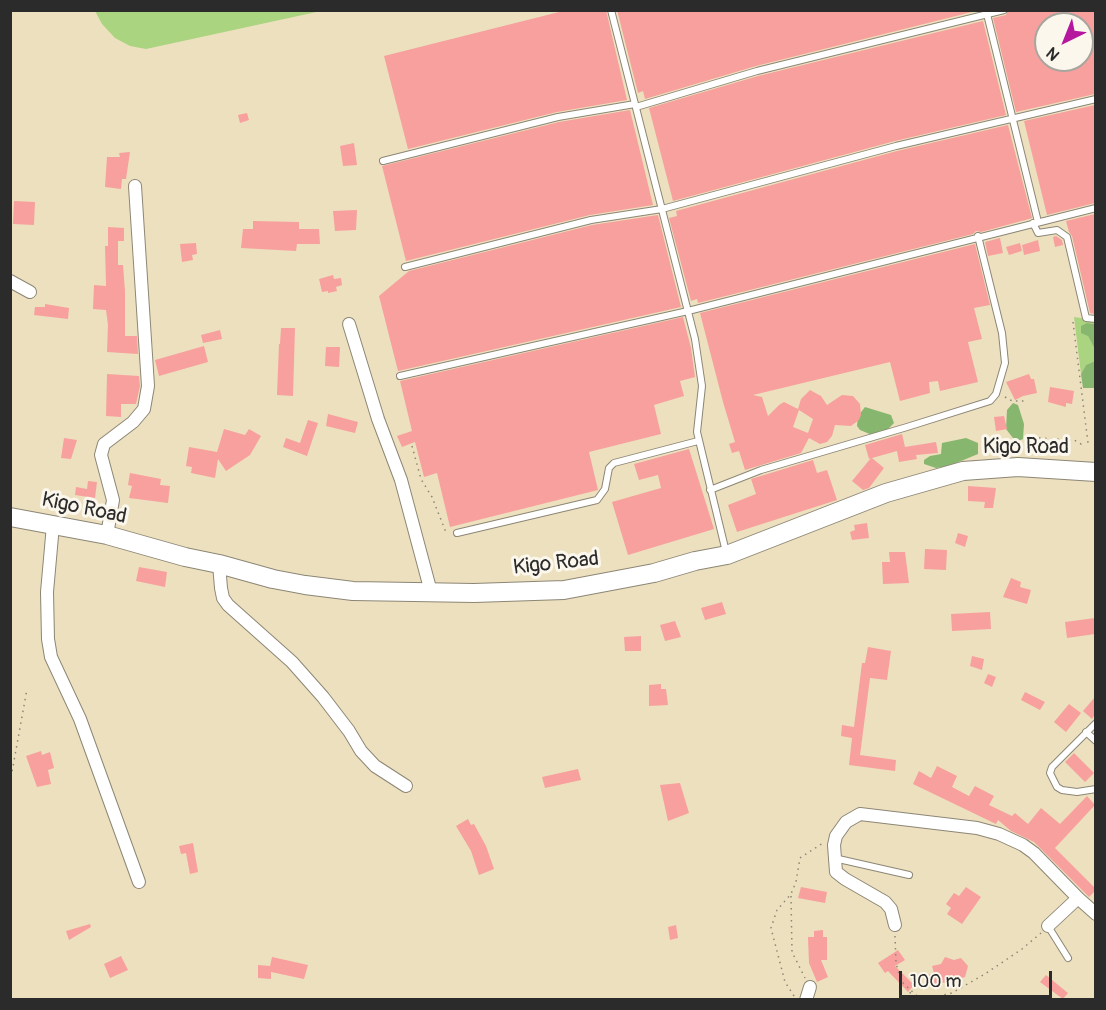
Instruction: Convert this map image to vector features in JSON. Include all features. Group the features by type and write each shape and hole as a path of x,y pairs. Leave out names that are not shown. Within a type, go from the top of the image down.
{"street":[{"path":"107,535 113,500 101,455 105,444 133,422 144,410 148,386 135,186"},
{"path":"10,281 30,292"},
{"path":"350,324 378,419 401,480 431,592"},
{"name":"Kigo Road","path":"10,518 107,535 185,557 305,585 353,591 474,593 564,590 654,573 727,555 886,493 963,471 1018,467 1095,472"},
{"path":"53,525 47,592 48,639 51,657 80,719 139,882"},
{"path":"219,564 223,598 228,606 292,663 323,697 361,751 375,766 406,786"},
{"path":"894,925 891,909 885,902 836,872 834,858 836,836 846,822 860,814 977,828 999,834 1034,853 1095,914"},
{"path":"1048,926 1078,898"}],"lane":[{"path":"611,10 695,339 702,386 697,432 727,555"},
{"path":"383,161 558,117 635,105 757,71 1004,10"},
{"path":"986,13 1038,233 1057,230 1067,237 1086,318 1095,319"},
{"path":"405,267 591,220 662,210 896,146 1095,99"},
{"path":"400,376 688,311 1095,208"},
{"path":"710,490 761,470 990,401 994,397 1005,363 1002,333 978,236"},
{"path":"457,533 597,500 605,489 609,468 614,463 699,441"},
{"path":"1095,723 1052,767 1050,773 1057,787 1062,790 1077,792 1095,789"},
{"path":"1086,732 1095,741"},
{"path":"834,858 909,875"},
{"path":"1048,926 1068,958"}],"path":[{"path":"1073,322 1088,443"},
{"path":"994,397 1024,401"},
{"path":"1039,438 1074,440 1081,444 1083,440"},
{"path":"412,446 421,479 432,497 445,530 449,533 457,533"},
{"path":"10,783 27,689"},
{"path":"10,759 15,759"},
{"path":"797,999 785,982 771,928 777,910 791,894 796,882 800,858 836,836"},
{"path":"791,894 792,952 808,993"},
{"path":"894,925 897,973 914,999"},
{"path":"909,991 925,999 952,993 1022,949 1048,926"}],"green space":[{"path":"95,11 321,11 146,49 130,46 115,38 102,24"},
{"path":"1074,317 1095,320 1095,324 1087,323 1088,336 1096,349 1095,361 1086,365 1081,374"},
{"path":"1087,323 1095,324 1095,349 1088,336 1081,333 1081,326"},
{"path":"1095,361 1095,388 1083,388 1081,374 1086,365"},
{"path":"1013,403 1018,405 1024,424 1023,439 1016,442 1006,429 1007,410"},
{"path":"865,407 891,415 894,423 887,430 872,435 860,430 857,426 858,416"},
{"path":"966,438 978,443 978,454 949,466 936,468 924,464 924,460 930,456 941,454 942,443"}],"building":[{"path":"567,10 606,10 627,100 557,112 408,149 384,56"},
{"path":"617,10 980,10 756,66 645,99 643,91 638,93"},
{"path":"1009,10 1095,10 1095,94 1016,112 993,18 1006,15"},
{"path":"983,21 1006,115 895,141 673,201 649,108 758,76"},
{"path":"1095,105 1095,203 1047,215 1024,121"},
{"path":"630,110 653,205 590,215 406,261 382,166 559,122"},
{"path":"247,113 249,120 240,123 238,115"},
{"path":"1008,125 1032,218 698,303 697,299 691,301 669,218 677,216 676,211 897,151"},
{"path":"354,143 357,165 343,166 340,146"},
{"path":"130,152 126,179 122,179 121,189 105,187 107,157 120,157 119,153"},
{"path":"14,201 35,202 34,225 13,224"},
{"path":"357,210 356,230 335,231 333,211"},
{"path":"1095,214 1095,314 1090,313 1072,236 1066,221"},
{"path":"658,215 681,307 398,371 379,296 409,271 592,225"},
{"path":"253,221 299,222 299,229 319,229 320,244 297,244 296,251 241,248 243,229 253,229"},
{"path":"108,227 124,228 124,241 118,241 118,265 123,265 125,336 137,336 138,354 107,352 106,310 93,309 94,285 106,286 105,246 108,246"},
{"path":"1056,236 1062,240 1063,245 1055,247 1053,237"},
{"path":"1000,238 1003,253 988,256 985,242"},
{"path":"1038,240 1040,251 1024,255 1022,245"},
{"path":"196,243 197,254 192,255 193,260 182,262 180,244"},
{"path":"1020,243 1022,251 1009,255 1006,247"},
{"path":"975,244 990,305 974,308 982,339 968,342 978,382 940,391 938,381 929,382 930,393 900,401 890,362 753,395 762,397 768,416 784,402 798,409 801,399 810,390 821,396 827,405 842,395 853,396 860,404 861,415 859,420 851,426 835,425 832,436 827,442 820,444 809,438 801,453 745,470 739,451 732,453 729,444 735,442 700,313","holes":["799,410 813,419 808,433 793,427"]},
{"path":"333,275 334,279 341,278 342,285 336,287 337,291 322,292 319,279"},
{"path":"45,304 69,308 68,319 34,315 35,307 45,307"},
{"path":"683,317 695,377 680,381 684,396 654,405 661,434 589,452 598,490 450,527 437,473 424,477 415,442 402,447 397,436 412,431 400,381"},
{"path":"281,328 295,328 293,396 277,395"},
{"path":"220,330 222,339 203,343 201,335"},
{"path":"204,346 208,362 159,376 155,360"},
{"path":"326,347 340,347 339,367 325,366"},
{"path":"107,374 139,376 140,386 136,404 121,404 121,417 106,416"},
{"path":"1029,374 1031,379 1034,379 1037,393 1015,400 1006,382"},
{"path":"1050,387 1074,391 1072,404 1066,403 1066,407 1048,402"},
{"path":"328,414 358,422 355,433 326,426"},
{"path":"1004,416 1007,429 996,431 994,417"},
{"path":"308,420 318,423 307,456 283,447 286,438 300,443"},
{"path":"224,429 245,435 249,429 261,436 250,455 226,471 218,459 215,478 191,473 192,467 186,466 189,447 217,452"},
{"path":"902,434 905,447 936,442 938,453 916,455 917,459 899,462 897,451 872,458 884,468 869,488 863,490 852,481 871,458 869,459 865,445"},
{"path":"64,438 77,440 71,459 61,458"},
{"path":"689,449 714,529 628,555 612,502 661,488 658,475 639,480 634,464"},
{"path":"813,460 817,473 827,470 837,500 737,532 728,505 756,494 751,479"},
{"path":"130,473 161,479 160,485 170,486 168,503 129,498 132,486 128,485"},
{"path":"88,481 97,482 95,498 75,495 76,487 87,489"},
{"path":"968,486 996,488 993,508 984,508 985,502 968,501"},
{"path":"867,523 869,538 852,540 850,532 855,530 854,525"},
{"path":"958,533 968,536 965,547 955,543"},
{"path":"925,549 947,550 946,570 924,569"},
{"path":"889,552 905,552 909,583 883,584 882,562 890,562"},
{"path":"139,567 167,572 165,587 136,581"},
{"path":"1011,578 1021,582 1020,587 1031,590 1027,604 1003,597"},
{"path":"722,602 726,614 705,620 701,608"},
{"path":"990,612 991,629 952,631 951,614"},
{"path":"1095,618 1095,634 1067,638 1065,622"},
{"path":"675,621 681,637 665,641 660,625"},
{"path":"641,636 641,651 625,651 624,637"},
{"path":"868,647 891,651 887,680 870,678 860,755 896,760 895,771 849,765 852,738 841,736 842,725 854,727 862,663 865,663"},
{"path":"972,656 984,659 982,670 970,666"},
{"path":"988,674 996,677 992,687 984,683"},
{"path":"661,684 661,689 666,689 668,705 649,706 649,685"},
{"path":"1025,692 1045,702 1040,710 1021,700"},
{"path":"1095,697 1095,714 1092,719 1083,711"},
{"path":"1069,704 1081,713 1066,732 1054,722"},
{"path":"41,751 42,755 50,752 54,768 48,770 51,784 37,787 26,756"},
{"path":"1074,753 1094,773 1085,782 1065,762"},
{"path":"937,766 957,776 952,787 969,796 975,786 994,796 989,805 1012,816 1015,813 1028,824 1041,808 1060,824 1087,796 1095,805 1055,848 1095,888 1095,891 1089,897 1034,842 1011,831 998,820 996,824 913,784 919,771 931,778"},
{"path":"578,769 581,780 545,788 542,777"},
{"path":"680,783 689,813 668,821 660,785"},
{"path":"468,819 471,825 474,824 486,846 494,869 479,875 471,851 456,826"},
{"path":"193,843 198,872 190,874 186,853 181,854 179,846"},
{"path":"801,887 827,892 825,903 798,898"},
{"path":"966,887 981,897 962,924 947,914 951,908 946,904 954,893 959,896"},
{"path":"90,924 91,927 69,940 66,931"},
{"path":"676,925 678,938 670,940 668,927"},
{"path":"823,930 823,937 827,937 827,960 821,960 828,977 817,982 809,963 808,937 814,937 814,931"},
{"path":"898,950 905,960 895,966 914,985 908,992 888,971 885,973 878,963"},
{"path":"121,956 128,970 110,978 104,964"},
{"path":"272,957 308,965 304,979 271,972 271,979 258,978 258,965 270,966"},
{"path":"945,957 954,960 961,958 968,966 965,977 956,980 954,986 949,982 928,985 925,976 934,973 932,966 941,964"},
{"path":"1046,975 1068,993 1063,999 1040,982"}]}
